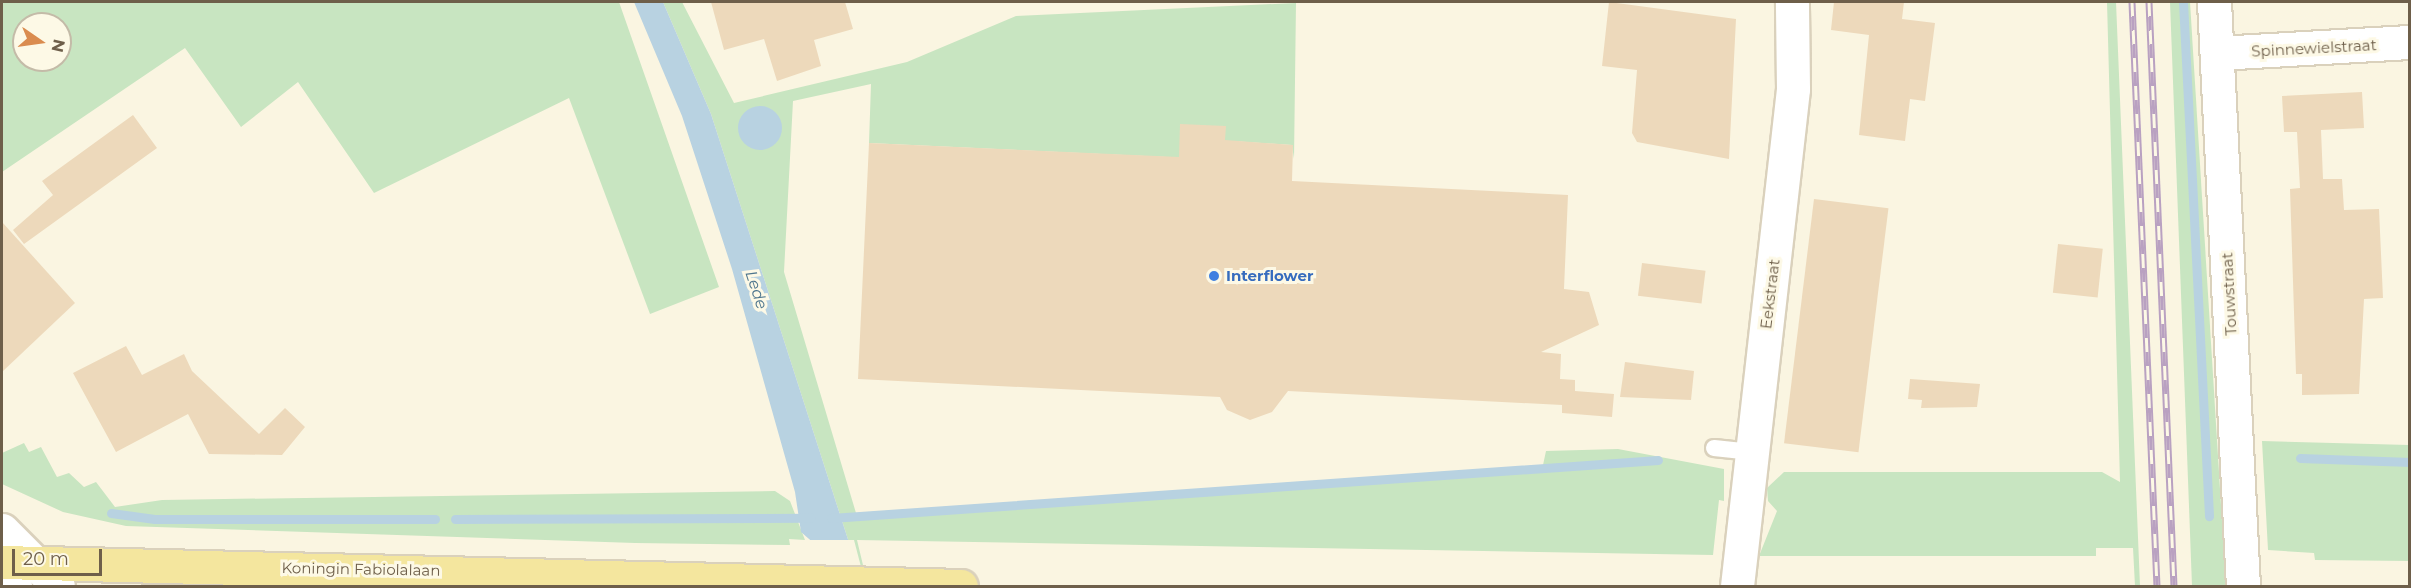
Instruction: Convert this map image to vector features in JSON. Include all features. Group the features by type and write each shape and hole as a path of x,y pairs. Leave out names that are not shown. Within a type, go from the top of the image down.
{"main road":[{"name":"Koningin Fabiolalaan","path":"2,561 24,574 621,574 705,585 961,586"}],"street":[{"name":"Eekstraat","path":"1737,586 1793,88 1792,2"},
{"name":"Touwstraat","path":"2214,2 2243,586"},
{"name":"Spinnewielstraat","path":"2218,53 2409,42"},
{"path":"2,530 24,574"},
{"path":"2,574 24,574 58,586"}],"lane":[{"path":"1714,448 1752,452"}],"green space":[{"path":"2,2 619,2 719,287 650,314 569,98 374,193 298,82 241,127 185,48 2,172"},
{"path":"663,2 682,2 734,103 907,62 1016,16 1296,3 1294,159 1292,145 1232,141 1231,160 869,143 871,84 793,101 784,272 856,513 1543,465 1546,451 1618,449 1724,469 1724,501 1719,500 1713,555 857,540 868,586 863,586 711,114"},
{"path":"2107,2 2116,2 2140,586 2135,586 2133,548 2096,548 2096,556 1759,556 1777,511 1768,501 1767,488 1784,472 2102,472 2120,482"},
{"path":"2170,2 2190,2 2226,586 2192,586"},
{"path":"2262,441 2409,445 2409,561 2315,560 2314,553 2268,550"},
{"path":"24,443 29,452 41,447 57,477 69,473 84,487 96,482 115,507 162,500 775,491 790,501 805,540 789,539 790,545 635,543 126,526 63,512 2,484 2,453"}],"water":[{"name":"Lede","path":"634,2 663,2 711,114 863,586 801,532 795,492 732,269 682,116"},
{"path":"760,106 776,112 782,128 776,144 760,150 744,144 738,128 744,112"}],"pier":[{"path":"802,540 854,540 866,586 814,586"}],"building":[{"path":"711,2 845,2 853,29 814,40 821,66 777,81 764,39 724,50"},
{"path":"1609,2 1736,19 1729,159 1637,142 1632,133 1637,70 1602,66"},
{"path":"1834,2 1904,2 1902,19 1935,23 1925,101 1910,99 1905,141 1859,135 1869,35 1831,30"},
{"path":"2362,92 2364,128 2321,130 2323,179 2342,179 2344,210 2379,209 2383,298 2364,299 2359,394 2302,395 2302,374 2296,374 2290,189 2300,188 2297,132 2284,132 2282,96"},
{"path":"133,115 157,148 24,244 13,230 53,195 42,181"},
{"path":"1180,124 1226,126 1225,140 1293,145 1292,181 1568,195 1564,289 1589,292 1599,325 1541,352 1561,354 1560,379 1575,380 1575,391 1614,394 1612,417 1562,413 1562,405 1288,391 1272,412 1250,420 1227,410 1220,397 858,379 869,143 1179,157"},
{"path":"1814,199 1888,208 1858,452 1784,443"},
{"path":"2,222 75,303 2,372"},
{"path":"2058,244 2103,249 2098,297 2053,293"},
{"path":"1642,263 1706,271 1702,304 1638,296"},
{"path":"126,346 142,375 184,354 192,371 259,434 285,408 305,427 282,455 209,454 188,414 116,452 73,373"},
{"path":"1625,362 1694,371 1691,400 1620,397"},
{"path":"1910,379 1980,384 1977,407 1921,408 1922,400 1908,399"}],"waterway":[{"path":"2183,2 2209,516"},
{"path":"2300,458 2410,462"},
{"path":"831,518 1658,460"},
{"path":"111,513 155,519 435,519"},
{"path":"455,519 811,518"}],"railway":[{"path":"2132,2 2157,586"},
{"path":"2149,2 2174,586"}],"place":[{"name":"Interflower","path":"1214,276"}]}
